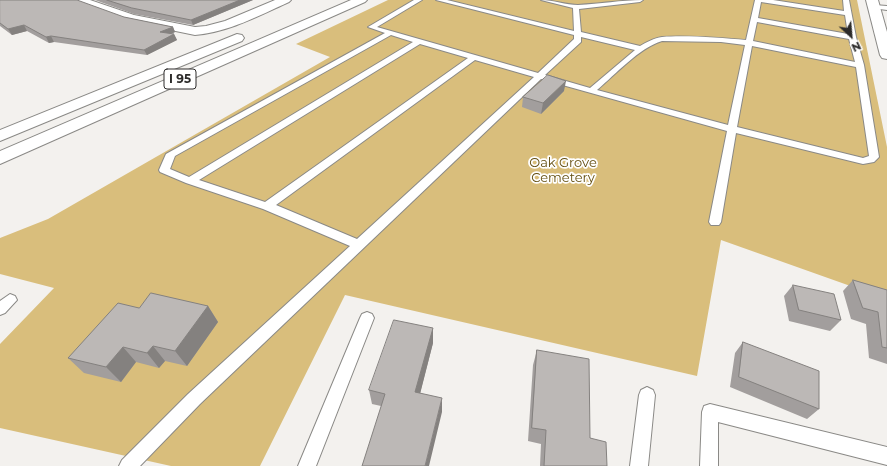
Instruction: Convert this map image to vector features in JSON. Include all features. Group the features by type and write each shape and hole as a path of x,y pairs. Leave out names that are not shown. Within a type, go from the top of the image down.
{"main road":[{"path":"79,0 131,18 195,31 206,31 220,27 285,0"},
{"path":"286,18 329,0"},
{"name":"I 95","path":"0,158 361,0"},
{"path":"873,4 887,55"},
{"name":"I 95","path":"0,136 250,33"}],"lane":[{"path":"419,0 371,27 475,56 591,91 732,129 863,161 870,160 874,157 860,64 852,37 846,0"},
{"path":"439,0 641,49"},
{"path":"544,0 576,7 640,0"},
{"path":"715,222 732,129 759,0 848,13"},
{"path":"873,4 887,8"},
{"path":"128,466 194,399 578,40 576,7"},
{"path":"754,20 852,37"},
{"path":"360,245 267,206 190,181 164,170 171,154 390,33"},
{"path":"591,91 641,49 652,42 677,38 750,43 860,64"},
{"path":"190,181 419,41"},
{"path":"267,206 475,56"},
{"path":"307,466 367,318"},
{"path":"639,466 647,395"},
{"path":"709,466 710,412 887,456"}],"green space":[{"name":"Oak Grove Cemetery","path":"388,0 857,0 887,147 887,299 721,240 697,376 345,295 260,466 171,466 0,428 0,344 54,288 0,274 0,238 48,219 330,57 296,44"}],"building":[{"path":"0,0 77,0 124,17 173,27 160,32 174,34 144,50 51,36 46,37 24,25 8,29 0,23"},
{"path":"107,0 240,0 191,20 132,8"},
{"path":"548,75 566,81 543,103 523,97"},
{"path":"853,280 887,290 887,348 882,347 878,312 863,308"},
{"path":"793,285 834,294 841,320 799,310"},
{"path":"151,293 208,306 175,351 153,346 147,353 123,347 106,367 68,358 118,303 139,308"},
{"path":"394,320 433,328 415,392 442,398 425,466 362,466 385,394 369,390"},
{"path":"743,342 819,371 819,409 739,377"},
{"path":"537,350 589,359 590,438 606,442 607,466 544,466 546,430 532,428"}]}
